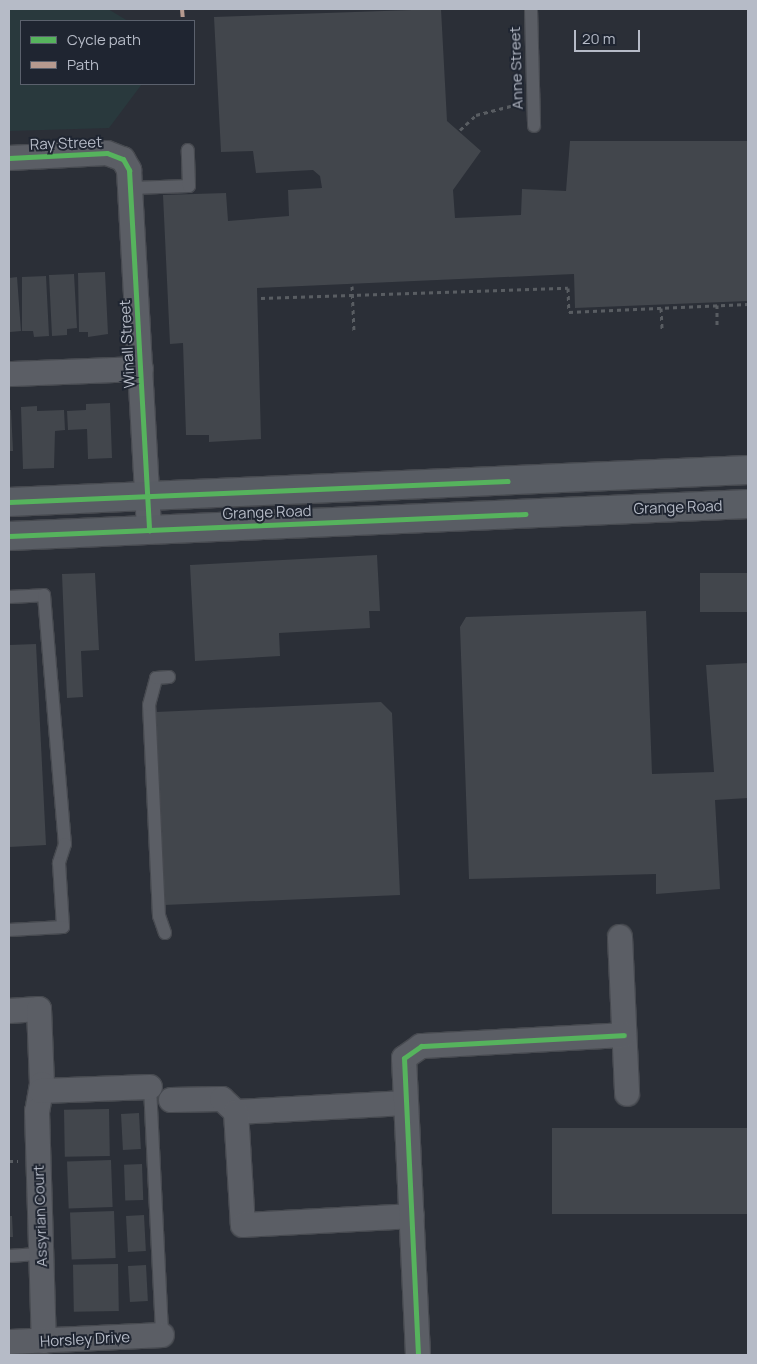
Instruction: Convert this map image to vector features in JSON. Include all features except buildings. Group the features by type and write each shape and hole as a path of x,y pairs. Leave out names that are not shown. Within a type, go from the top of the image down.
{"main road":[{"name":"Grange Road","path":"9,502 748,470"},
{"path":"412,484 423,518"},
{"path":"387,520 412,484"},
{"name":"Grange Road","path":"9,536 748,504"}],"street":[{"name":"Ray Street","path":"9,158 107,153 123,159"},
{"name":"Winall Street","path":"123,159 129,170 131,188 149,530"},
{"path":"9,374 141,369"},
{"path":"620,937 627,1094"},
{"name":"Assyrian Court","path":"9,1011 39,1010 41,1091 37,1111 44,1341"},
{"path":"418,1355 404,1058 421,1046 624,1036"},
{"path":"41,1091 150,1086"},
{"path":"172,1100 222,1099 236,1112 243,1225 412,1216"},
{"path":"236,1112 406,1103"},
{"name":"Horsley Drive","path":"9,1342 162,1336"}],"lane":[{"name":"Anne Street","path":"531,9 534,126"},
{"path":"131,188 189,186 188,150"},
{"path":"9,597 44,595 66,844 59,863 63,927 9,930"},
{"path":"165,933 159,916 149,705 156,678 169,677"},
{"path":"150,1086 162,1336"},
{"path":"9,1256 41,1254"}],"path":[{"path":"460,130 476,115 513,103 534,106"},
{"path":"352,286 354,331"},
{"path":"261,298 568,288 569,312 748,304"},
{"path":"717,305 717,327"},
{"path":"661,308 662,330"}],"shaded area":[{"path":"9,9 108,9 126,20 20,20 20,85 141,85 109,128 10,131"}],"marked path":[{"path":"182,9 183,20"}],"cycle path":[{"path":"9,158 107,153 123,159 129,170 149,530"},
{"path":"9,502 508,481"},
{"path":"9,536 526,514"},
{"path":"418,1355 404,1058 421,1046 624,1035"}]}
